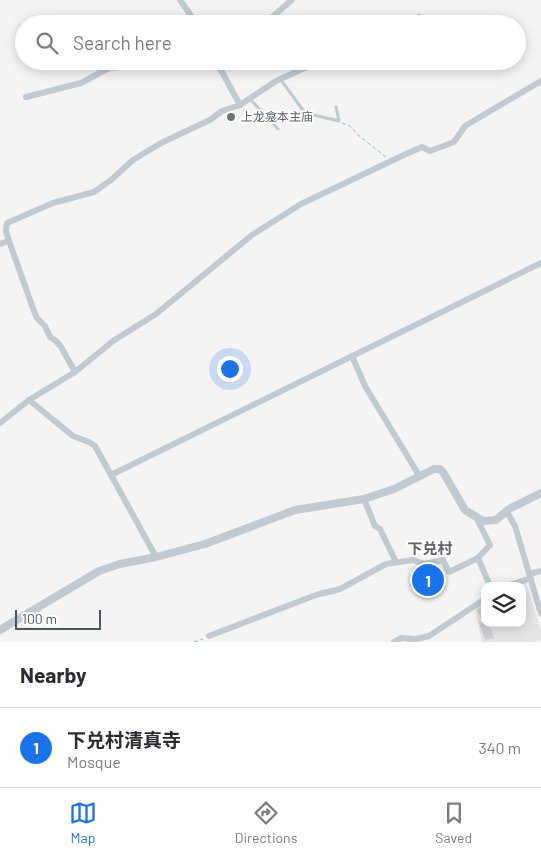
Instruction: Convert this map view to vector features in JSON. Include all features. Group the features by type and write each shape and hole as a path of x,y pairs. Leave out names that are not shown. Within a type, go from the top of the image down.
{"street":[{"path":"180,0 191,15"},
{"path":"274,15 292,0"},
{"path":"26,96 81,83 105,70"},
{"path":"221,70 240,105"},
{"path":"74,372 56,340 50,337 45,326 37,318 5,226 9,221 53,203 94,192 111,180 133,160 161,143 210,120 222,111 240,105 280,79 300,70"},
{"path":"0,423 30,400 74,372 113,341 156,314 252,235 301,204 422,147 430,151 454,142 465,126 541,81"},
{"path":"0,244 9,241"},
{"path":"111,475 541,263"},
{"path":"352,356 365,386 420,477"},
{"path":"30,400 73,436 95,446 156,557"},
{"path":"0,630 98,571 205,544 294,510 364,499 394,489 434,469 440,469 443,472 465,510 477,519 489,522 496,520 541,493"},
{"path":"364,499 375,526 380,529 396,562"},
{"path":"507,512 515,526 541,614"},
{"path":"209,636 316,596 340,589 376,568 396,562 413,560 424,564 443,560 450,572 478,558 490,545 477,519"},
{"path":"478,558 488,582"},
{"path":"516,582 541,571"},
{"path":"394,642 401,638 416,639 429,636 481,602"}],"lane":[{"path":"280,79 305,113 339,121 336,108"},
{"path":"249,99 278,129"}],"path":[{"path":"339,121 350,126 391,161"},
{"path":"194,642 209,636"}],"shaded area":[{"path":"526,582 541,631 541,639 533,642 482,642 475,608 481,604 481,627 526,627"}],"building":[{"path":"481,608 481,618 477,610"},
{"path":"481,622 481,627 490,627 494,638 485,640 479,623"}],"place":[{"name":"上龙龛本主庙","path":"231,117"},
{"name":"下兑村清真寺","path":"428,580"}],"district":[{"name":"下兑村","path":"430,549"}]}
